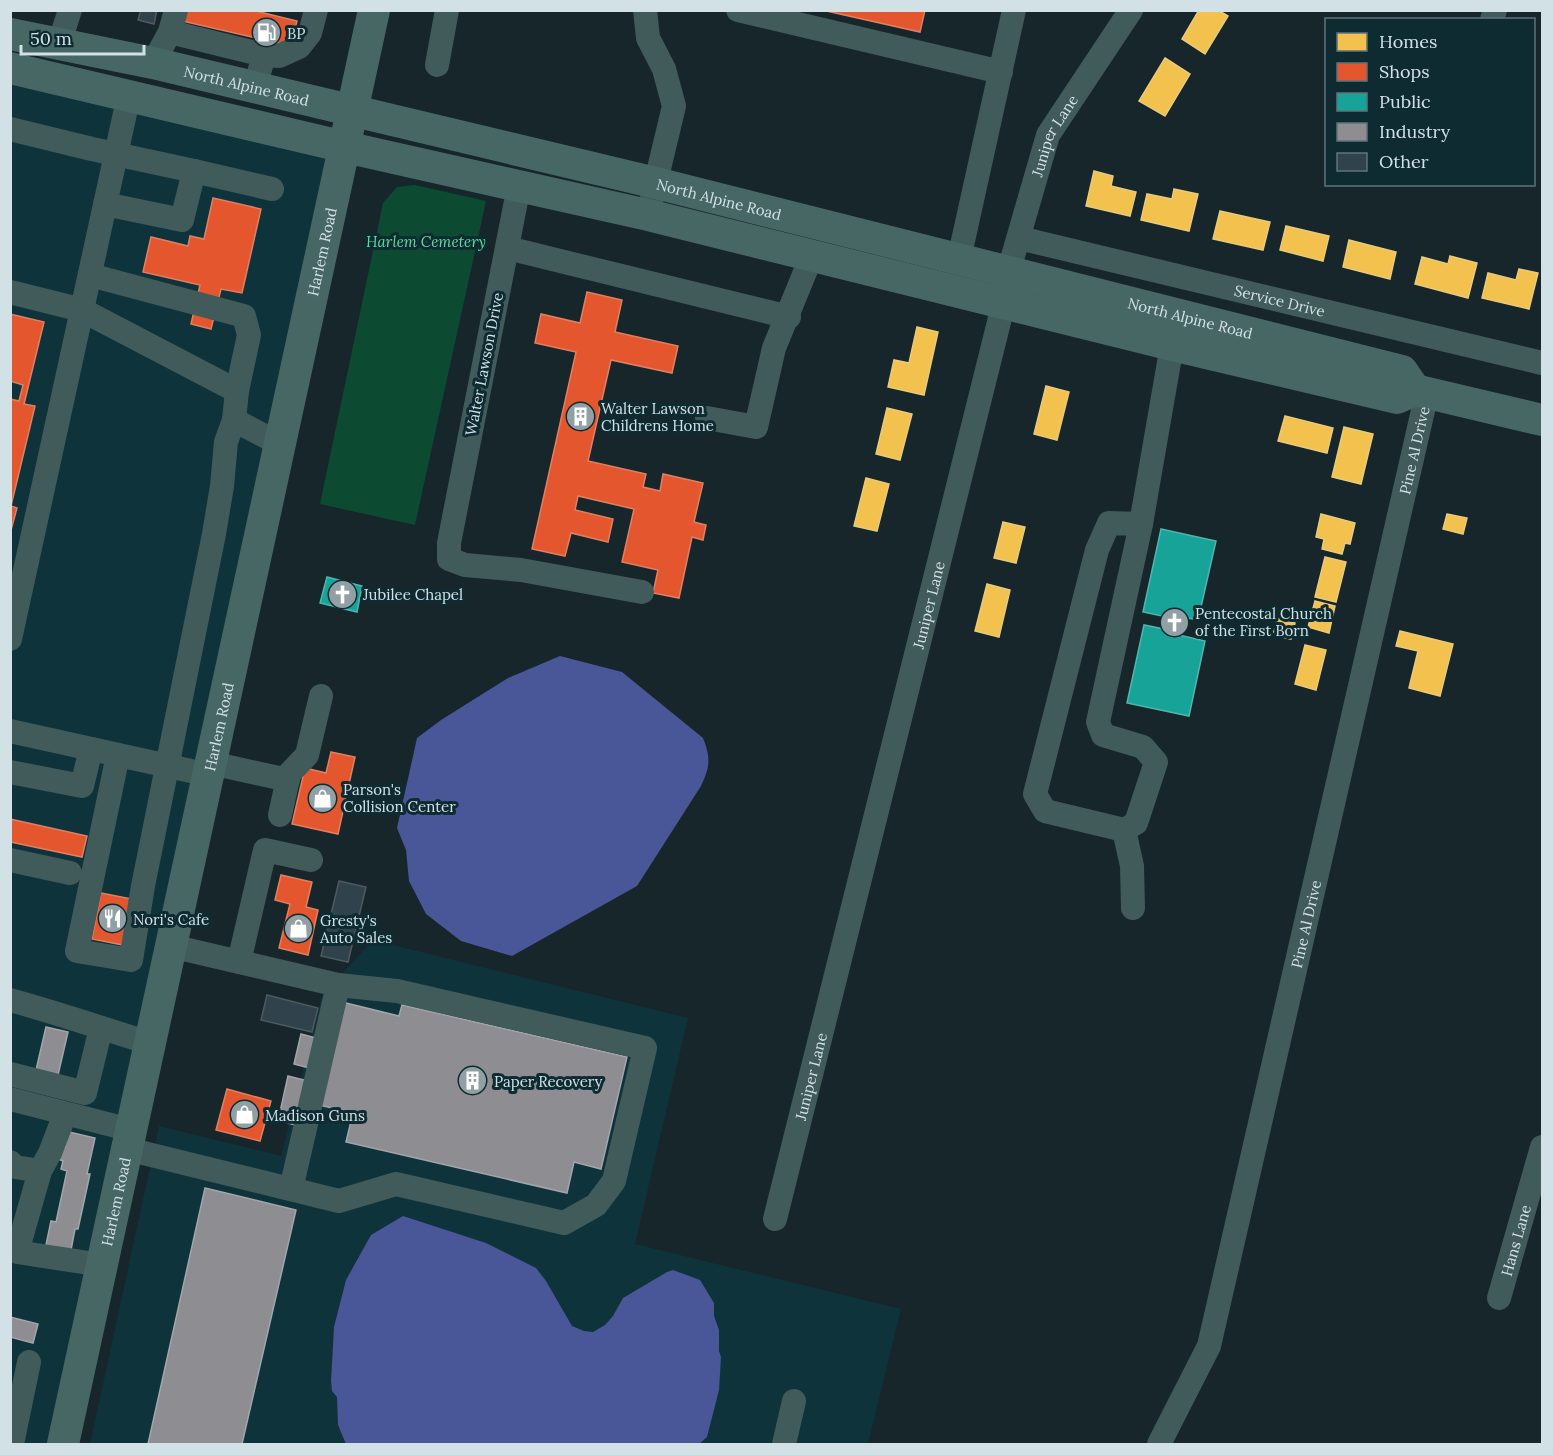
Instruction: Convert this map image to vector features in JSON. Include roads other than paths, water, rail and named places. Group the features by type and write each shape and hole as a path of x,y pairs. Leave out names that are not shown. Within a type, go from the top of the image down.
{"main road":[{"name":"Harlem Road","path":"63,1444 374,10"},
{"name":"North Alpine Road","path":"10,34 153,63 354,110 959,259 1007,287 1172,345 1397,398 1421,391 1542,420"},
{"name":"North Alpine Road","path":"10,69 345,147 648,214 812,255 1007,287 1402,371 1421,391"}],"street":[{"path":"59,44 70,10"},
{"path":"153,63 173,21 264,55 279,56 299,47 310,33 316,10"},
{"path":"437,65 447,10"},
{"path":"645,10 648,38 664,69 674,105 648,214"},
{"path":"738,10 1001,72"},
{"path":"959,259 1014,10"},
{"name":"Juniper Lane","path":"775,1219 1019,238 1048,135 1131,10"},
{"path":"255,87 264,55"},
{"path":"10,639 129,95"},
{"path":"10,129 272,189"},
{"path":"105,204 182,220 194,171"},
{"name":"Walter Lawson Drive","path":"519,186 448,543 449,559 465,565 521,570 642,592"},
{"name":"Service Drive","path":"1019,238 1542,363"},
{"path":"507,248 789,317"},
{"path":"707,418 756,427 774,348 789,317 812,255"},
{"path":"90,274 244,316 249,335 237,391 234,420 226,442 214,534 131,960 77,951 118,755"},
{"path":"10,292 82,310 237,391"},
{"path":"1141,524 1109,524 1097,550 1035,794 1045,811 1124,830 1136,823 1156,762 1143,747 1103,735 1098,722 1141,524 1172,345"},
{"name":"Pine Al Drive","path":"1159,1444 1209,1346 1421,391"},
{"path":"234,420 280,444"},
{"path":"280,815 289,774 307,755 321,696"},
{"path":"11,735 91,749 167,766 210,769 288,780"},
{"path":"10,772 82,786 91,749"},
{"path":"1124,830 1132,866 1133,908"},
{"path":"239,962 265,850 311,860"},
{"path":"10,860 70,873"},
{"path":"10,1099 65,1114 129,1140 291,1189 339,1201 396,1184 564,1223 596,1205 614,1181 645,1048 397,991 338,985 171,946"},
{"path":"291,1189 338,985"},
{"path":"10,1000 60,1013 150,1043"},
{"path":"10,1074 85,1093 101,1028"},
{"path":"65,1114 50,1153 40,1171 16,1237 17,1252 102,1265"},
{"name":"Hans Lane","path":"1499,1298 1542,1147"},
{"path":"10,1162 15,1167 40,1171"},
{"path":"12,1444 30,1362"},
{"path":"784,1444 794,1401"}],"water":[{"path":"560,656 622,672 703,738 708,757 708,768 701,786 637,886 512,956 461,941 426,914 409,881 406,850 397,828 417,738 441,720 508,678"},
{"path":"403,1216 486,1243 536,1268 572,1326 584,1331 593,1332 605,1325 623,1298 667,1272 673,1270 700,1280 714,1303 721,1357 719,1390 707,1437 699,1444 346,1444 338,1425 337,1397 332,1391 334,1327 346,1280 371,1235"}],"place":[{"name":"BP","path":"266,33"},
{"name":"Walter Lawson Childrens Home","path":"580,417"},
{"name":"Jubilee Chapel","path":"342,594"},
{"name":"Pentecostal Church of the First Born","path":"1174,622"},
{"name":"Parson's Collision Center","path":"322,798"},
{"name":"Nori's Cafe","path":"112,919"},
{"name":"Gresty's Auto Sales","path":"299,929"},
{"name":"Paper Recovery","path":"473,1081"},
{"name":"Madison Guns","path":"244,1115"}],"park label":[{"name":"Harlem Cemetery","path":"426,241"}]}
